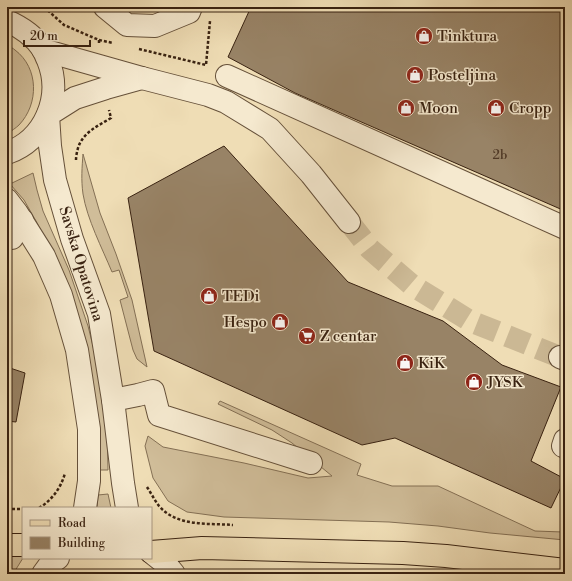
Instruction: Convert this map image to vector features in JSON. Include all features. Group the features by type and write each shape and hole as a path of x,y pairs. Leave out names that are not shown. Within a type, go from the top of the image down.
{"main road":[{"path":"7,545 22,545"},
{"path":"152,552 202,548 403,553 446,556 565,570"}],"street":[{"path":"105,7 127,25 155,26 189,12 201,11"},
{"path":"7,153 17,149 36,134 48,115 54,93 52,71 43,50 28,33 9,17"},
{"path":"43,50 208,95 226,102 270,129 311,174 349,222"},
{"path":"227,76 565,228"},
{"path":"48,115 75,98 142,78"},
{"name":"Savska Opatovina","path":"48,115 50,146 56,180 72,239 99,314 113,400 127,507"},
{"name":"Savska Opatovina","path":"7,200 18,213 17,229 44,256 61,295 77,350 89,429 89,481 85,507"},
{"path":"113,400 138,396 153,391 159,415 311,463"},
{"path":"152,553 166,564 174,574"},
{"path":"43,574 57,559"}],"path":[{"path":"44,7 64,25 99,40 114,43"},
{"path":"137,49 206,65 201,11"},
{"path":"99,40 100,48"},
{"path":"75,162 78,147 85,136 93,129 111,118 109,110"},
{"path":"40,507 56,494 64,480 65,473"},
{"path":"145,484 159,506 169,515 190,522 238,525"},
{"path":"7,509 22,509"}],"shaded area":[{"path":"7,45 14,49 29,66 34,86 33,97 26,116 19,125 7,134"},
{"path":"83,154 100,213 132,300 147,367 137,359 133,350 120,300 128,297 119,270 112,272 95,233 85,204 82,189"},
{"path":"33,173 43,211 69,270 88,326 95,354 107,429 108,470 100,470 53,256 24,200 10,184"},
{"path":"220,401 361,464 357,475 392,486 438,486 535,531 563,532 565,534 565,540 389,522 224,517 187,512 168,501 153,478 145,446 148,436 163,447 244,463 308,478 332,476 292,443 272,430 218,404"},
{"path":"108,494 111,507 97,507 98,495"},
{"path":"7,553 22,553 22,559 13,574 7,574"}],"building":[{"path":"251,7 565,7 565,211 295,93 228,57"},
{"name":"Z centar","path":"224,146 348,282 443,321 502,365 561,387 531,461 565,479 551,508 395,438 362,445 154,351 128,198"},
{"path":"7,367 25,373 16,422 7,421"}],"tunnel":[{"path":"349,222 370,249 413,286 470,321 560,357"}],"place":[{"name":"Tinktura","path":"424,36"},
{"name":"Posteljina","path":"415,75"},
{"name":"Moon","path":"406,108"},
{"name":"Cropp","path":"496,108"},
{"name":"TEDi","path":"209,296"},
{"name":"Hespo","path":"280,322"},
{"name":"Z centar","path":"307,336"},
{"name":"KiK","path":"405,363"},
{"name":"JYSK","path":"474,382"}]}
